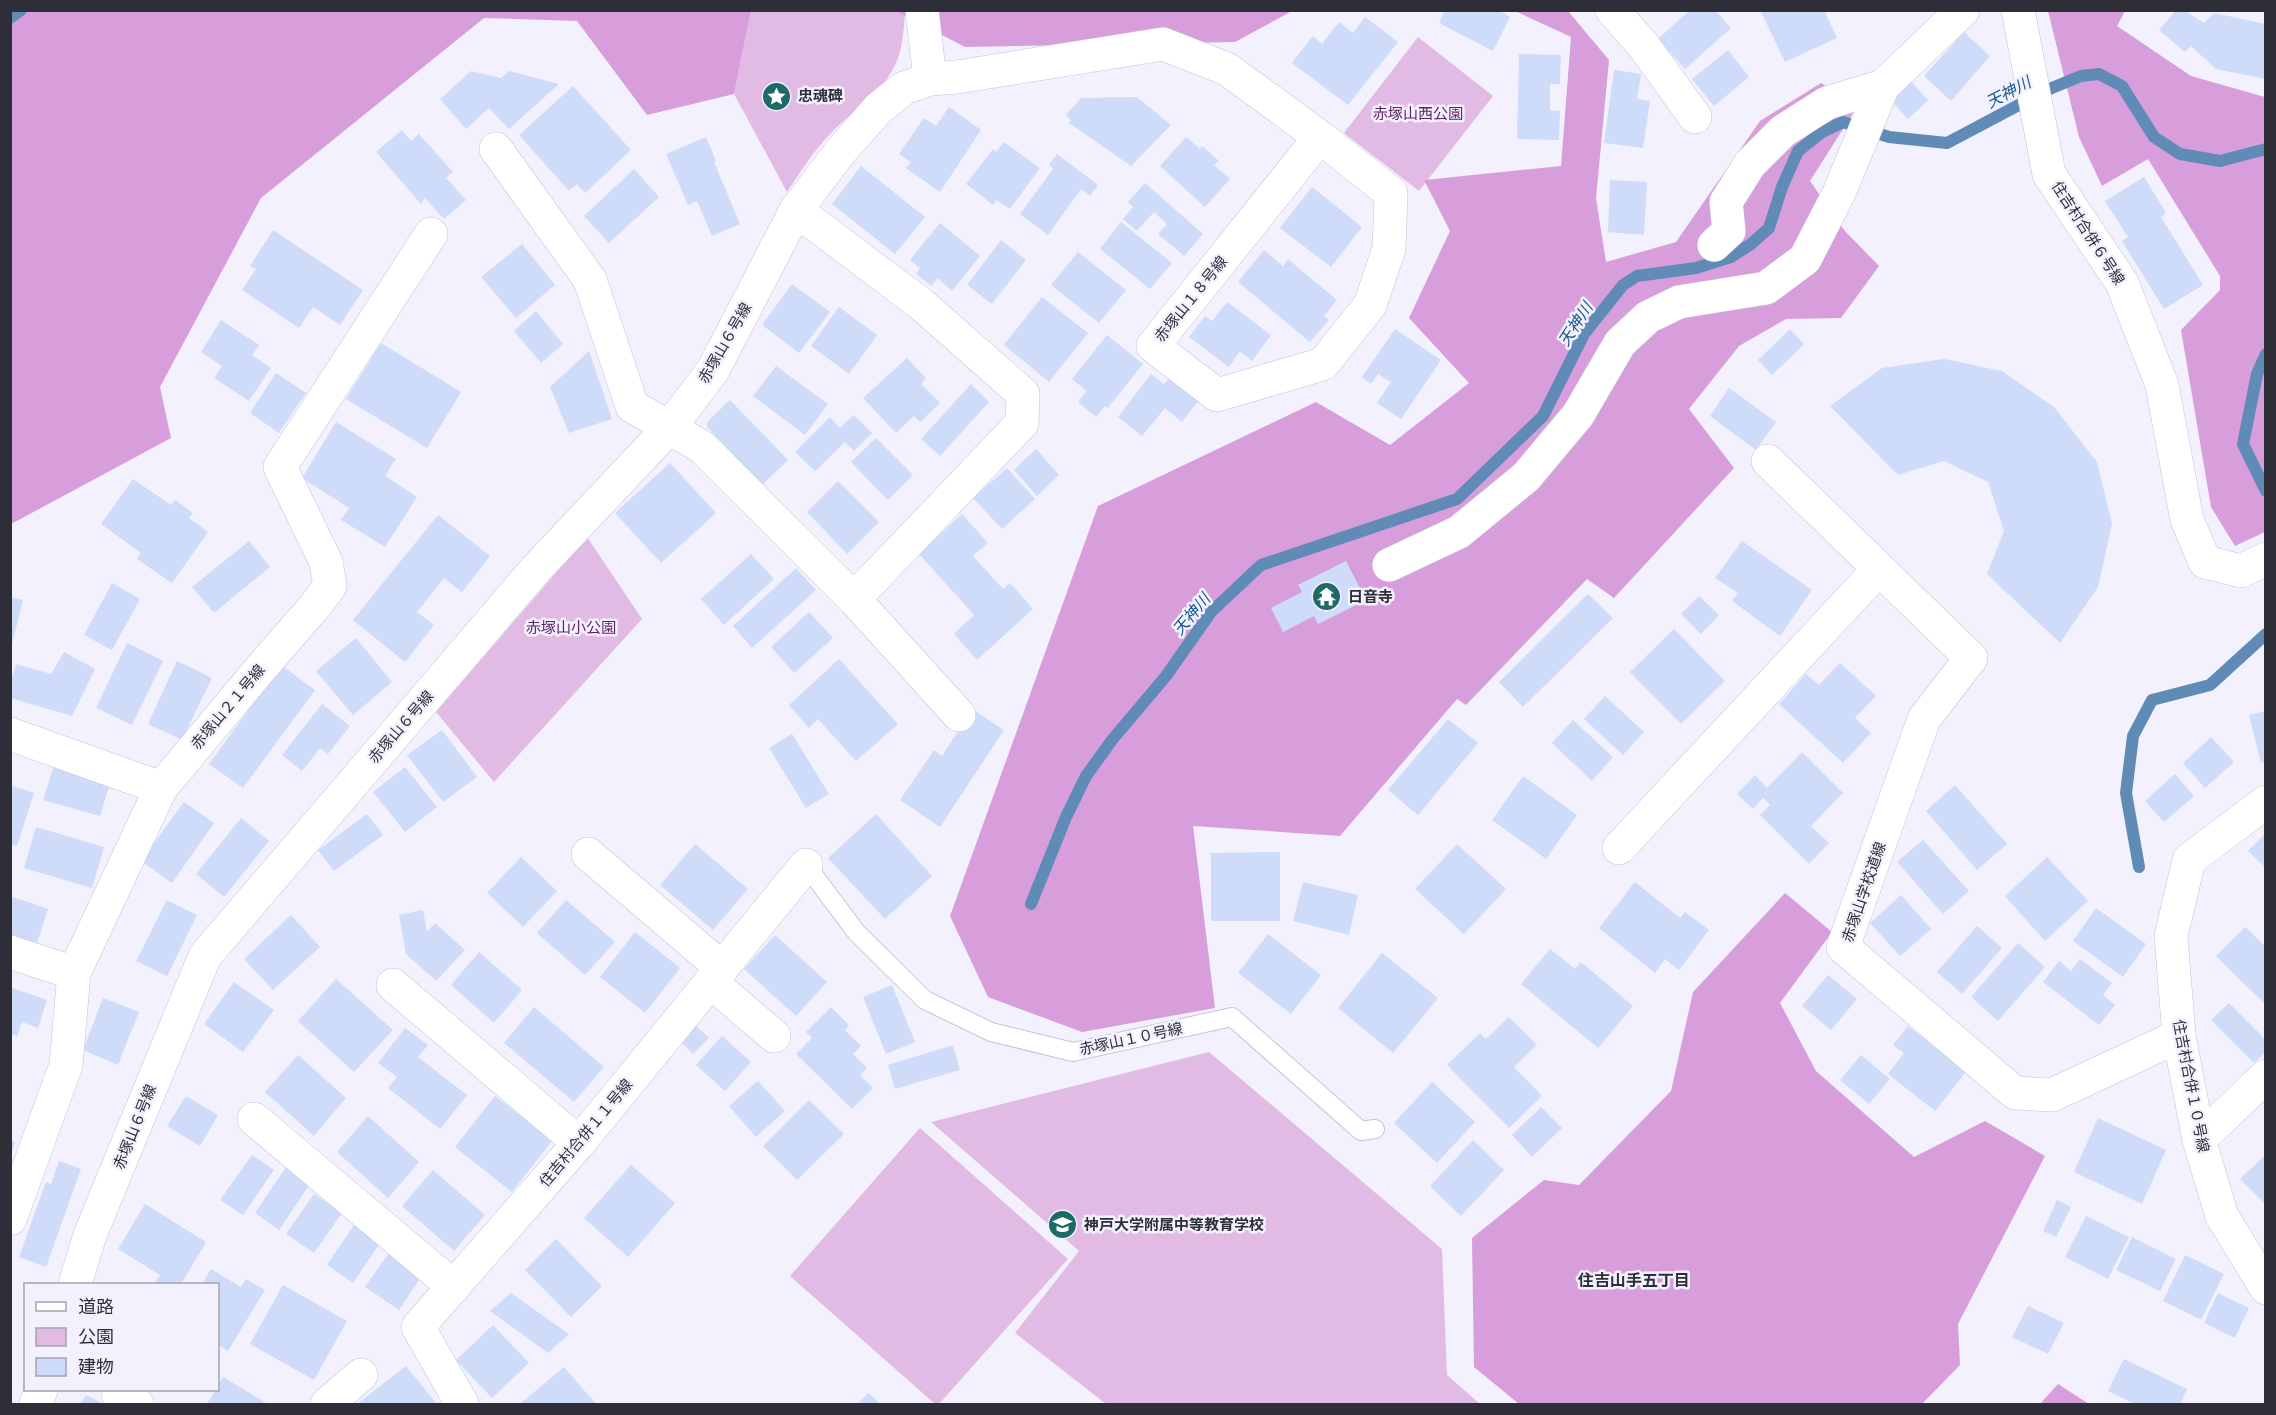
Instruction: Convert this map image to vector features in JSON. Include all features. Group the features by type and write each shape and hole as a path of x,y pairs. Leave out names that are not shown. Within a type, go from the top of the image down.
{"street":[{"path":"854,599 1022,423 1023,394 921,304 796,210 840,152 879,108 904,88 930,79 922,10"},
{"path":"1612,10 1642,45 1695,117"},
{"path":"1389,565 1459,532 1526,477 1578,415 1620,343 1648,316 1679,302 1766,288 1804,259 1839,193 1877,100 1963,10"},
{"name":"住吉村合併６号線","path":"2019,21 2049,174 2122,283 2162,385 2187,520 2205,562 2241,570 2259,562"},
{"name":"赤塚山１８号線","path":"930,79 957,77 1163,45 1227,69 1320,137 1391,193 1389,249 1370,305 1323,364 1217,395 1153,346 1320,137"},
{"path":"1714,245 1730,231 1726,202 1750,164 1783,131 1827,103 1877,100"},
{"path":"496,149 590,280 632,406 702,447 854,599 959,715"},
{"name":"赤塚山６号線","path":"75,1283 90,1235 205,956 536,569 669,428 713,370 796,210"},
{"name":"赤塚山２１号線","path":"10,1219 66,1065 74,973 161,788 330,586 326,562 280,467 431,234"},
{"name":"赤塚山学校道線","path":"1768,461 1971,658 1924,719 1843,947 2015,1093 2052,1095 2179,1036"},
{"path":"1619,848 1879,569"},
{"path":"10,734 161,788"},
{"name":"住吉村合併１０号線","path":"2265,802 2189,860 2171,936 2179,1036 2199,1140 2222,1216 2265,1288"},
{"path":"588,854 716,975 774,1036"},
{"name":"住吉村合併１１号線","path":"462,1404 418,1327 579,1143 806,865"},
{"path":"10,952 74,973"},
{"path":"393,985 579,1143"},
{"path":"2199,1140 2265,1076"},
{"path":"254,1119 454,1287"},
{"path":"327,1404 361,1375"}],"lane":[{"name":"赤塚山１０号線","path":"806,865 857,933 925,1000 991,1032 1073,1052 1232,1017 1361,1131 1374,1129"}],"green space":[{"path":"896,10 905,15 900,53 895,65 875,93 825,139 787,192 734,94 751,11"},
{"name":"赤塚山西公園","path":"1418,37 1493,96 1419,191 1344,133"},
{"name":"赤塚山小公園","path":"587,537 642,619 494,782 436,712"},
{"path":"1209,1052 1442,1249 1447,1375 1480,1404 1106,1404 1015,1333 1079,1251 931,1122"},
{"path":"920,1128 1068,1259 939,1404 935,1404 790,1276"}],"shaded area":[{"path":"28,10 751,11 734,94 647,115 577,21 484,18 261,198 160,387 171,438 13,523 10,521 10,19"},
{"path":"896,11 1292,11 1235,42 965,47"},
{"path":"1515,11 1568,11 1609,60 1596,198 1606,262 1676,242 1760,121 1821,83 1857,107 1810,181 1844,230 1879,266 1841,318 1786,319 1739,346 1689,409 1734,468 1614,598 1587,579 1466,705 1457,699 1340,836 1193,826 1215,1008 1082,1032 988,997 950,916 1098,506 1316,402 1390,445 1469,383 1409,318 1450,231 1424,180 1561,166 1571,37"},
{"path":"2048,11 2125,11 2117,26 2191,76 2265,97 2265,532 2235,546 2211,507 2181,330 2220,290 2220,276 2148,159 2102,186 2079,137"},
{"path":"1785,893 1832,932 1780,1003 1816,1071 1914,1157 1985,1121 2045,1156 1958,1324 1960,1365 1922,1404 1519,1404 1474,1367 1472,1238 1544,1180 1579,1185 1671,1091 1693,992"},
{"path":"2058,1384 2089,1404 2040,1404"}],"building":[{"path":"1445,10 1498,10 1510,17 1493,51 1439,23"},
{"path":"1690,10 1715,10 1731,28 1685,69 1658,39"},
{"path":"1760,10 1824,10 1837,38 1785,62"},
{"path":"2176,10 2184,10 2204,23 2214,13 2266,24 2266,79 2216,69 2191,46 2185,52 2159,30"},
{"path":"1365,17 1398,42 1348,105 1292,63 1313,36 1322,44 1339,22 1353,33"},
{"path":"1964,32 1990,56 1951,101 1924,76"},
{"path":"1728,50 1749,77 1714,106 1692,79"},
{"path":"1519,54 1561,55 1560,84 1550,84 1550,110 1560,111 1559,140 1517,139"},
{"path":"1614,70 1641,74 1637,99 1650,101 1643,148 1604,143"},
{"path":"471,71 501,78 509,71 559,84 509,129 489,108 466,129 440,99"},
{"path":"1906,76 1928,100 1908,119 1886,95"},
{"path":"573,86 631,150 585,193 577,184 569,191 519,135"},
{"path":"1137,97 1171,125 1131,166 1069,123 1071,120 1066,115 1081,98"},
{"path":"949,107 981,130 940,192 906,168 911,162 899,154 924,118 936,126"},
{"path":"402,130 411,141 419,134 453,172 446,178 466,200 444,219 425,198 421,204 376,152"},
{"path":"706,137 740,224 712,236 697,201 688,205 666,154"},
{"path":"1186,137 1200,149 1202,146 1219,161 1214,165 1230,179 1205,207 1160,166"},
{"path":"1004,142 1040,168 1010,209 996,200 993,205 966,184 993,149 996,152"},
{"path":"1057,154 1098,185 1090,196 1081,189 1048,235 1020,214 1053,169 1049,165"},
{"path":"861,166 925,217 895,254 832,204"},
{"path":"634,169 659,197 609,243 584,216"},
{"path":"2144,177 2166,213 2161,217 2203,285 2164,309 2122,241 2128,237 2105,201"},
{"path":"1610,180 1647,182 1644,235 1608,232"},
{"path":"1145,183 1203,234 1184,256 1158,234 1167,224 1154,212 1137,231 1123,219 1133,207 1128,202"},
{"path":"1312,187 1362,227 1331,267 1280,228"},
{"path":"1121,222 1172,263 1150,289 1100,249"},
{"path":"940,223 980,256 952,291 938,278 931,286 916,274 920,268 910,260"},
{"path":"273,230 363,290 340,325 313,307 299,328 242,290 256,269 250,266"},
{"path":"1001,240 1026,260 992,304 967,285"},
{"path":"522,244 555,285 516,318 481,277"},
{"path":"1264,250 1283,266 1288,259 1337,300 1324,316 1329,320 1310,342 1238,282"},
{"path":"1078,252 1126,290 1099,323 1051,285"},
{"path":"792,284 830,312 799,353 762,325"},
{"path":"1042,297 1088,333 1049,382 1004,345"},
{"path":"1227,302 1271,335 1252,361 1240,351 1229,367 1189,337 1205,316 1212,321"},
{"path":"839,307 877,335 849,374 811,346"},
{"path":"536,311 563,344 541,363 514,331"},
{"path":"221,320 259,345 252,355 271,368 249,401 214,378 222,366 201,352"},
{"path":"1395,329 1441,360 1401,419 1377,403 1391,382 1378,374 1371,384 1362,377"},
{"path":"1790,329 1804,344 1772,375 1758,360"},
{"path":"1107,335 1143,364 1108,408 1105,406 1096,417 1078,402 1087,391 1072,379"},
{"path":"381,343 461,392 427,448 346,399"},
{"path":"589,351 612,419 569,433 550,387"},
{"path":"907,358 926,378 921,384 940,403 920,422 914,416 896,433 863,398"},
{"path":"1944,359 2002,371 2054,407 2097,462 2112,524 2098,587 2060,643 1987,574 2004,531 1988,482 1944,461 1898,475 1830,406 1882,368"},
{"path":"776,366 828,404 805,435 753,396"},
{"path":"276,373 306,393 279,433 250,413"},
{"path":"1151,374 1164,384 1170,377 1199,400 1182,422 1165,408 1142,436 1118,417"},
{"path":"971,384 989,402 940,456 921,439"},
{"path":"1729,388 1776,422 1756,450 1710,416"},
{"path":"730,400 788,460 762,485 707,427 708,421"},
{"path":"854,415 872,433 854,451 845,442 815,471 795,452 830,417 840,428"},
{"path":"336,422 396,459 385,476 417,497 385,547 341,520 349,508 302,478"},
{"path":"876,438 913,475 888,500 851,462"},
{"path":"1036,449 1059,475 1037,496 1014,470"},
{"path":"670,463 716,513 661,563 615,513"},
{"path":"1007,468 1035,499 1002,529 973,498"},
{"path":"133,479 171,505 175,500 193,513 189,518 208,532 172,583 137,559 141,553 101,524"},
{"path":"838,481 879,522 847,554 807,512"},
{"path":"962,514 988,543 973,556 1003,589 1010,583 1033,609 977,660 954,634 974,615 919,554"},
{"path":"438,515 490,556 462,592 444,578 417,612 434,625 405,662 353,620"},
{"path":"249,541 270,567 214,613 192,587"},
{"path":"1742,541 1812,590 1780,636 1732,601 1738,593 1715,578"},
{"path":"751,554 774,579 724,625 701,599"},
{"path":"1346,561 1366,600 1318,624 1314,616 1283,632 1271,608 1302,592 1298,585"},
{"path":"796,568 816,590 752,648 733,626"},
{"path":"112,583 140,599 112,650 84,635"},
{"path":"1588,594 1613,618 1523,707 1499,682"},
{"path":"1699,596 1719,615 1701,634 1681,614"},
{"path":"10,597 23,600 11,648 10,648"},
{"path":"809,612 833,638 794,673 771,647"},
{"path":"1674,629 1725,681 1681,724 1630,672"},
{"path":"356,638 392,682 353,715 316,671"},
{"path":"127,643 163,661 132,725 96,708"},
{"path":"64,652 95,669 72,716 10,698 10,684 16,664 51,674"},
{"path":"839,659 898,724 856,761 818,719 809,728 789,705"},
{"path":"177,661 212,678 182,740 148,724"},
{"path":"1840,663 1876,696 1855,718 1871,733 1843,763 1779,704 1806,674 1819,685"},
{"path":"281,665 315,690 243,788 209,764"},
{"path":"1605,696 1644,732 1623,755 1584,719"},
{"path":"322,704 350,726 328,754 320,748 302,771 282,755"},
{"path":"972,709 1004,730 940,827 900,800 934,750 942,756"},
{"path":"2266,711 2266,762 2261,763 2249,715"},
{"path":"1448,719 1478,743 1418,815 1388,790"},
{"path":"1573,720 1613,757 1592,781 1552,743"},
{"path":"442,730 477,777 443,802 407,755"},
{"path":"792,734 829,794 806,808 769,748"},
{"path":"2211,737 2234,762 2205,788 2183,763"},
{"path":"1802,752 1843,793 1811,826 1829,843 1809,864 1760,815 1770,805 1763,798 1753,809 1737,794 1755,775 1767,788"},
{"path":"55,763 111,780 100,816 43,800"},
{"path":"405,767 437,807 405,832 373,792"},
{"path":"2175,774 2194,796 2164,822 2145,801"},
{"path":"1523,776 1577,815 1546,859 1492,820"},
{"path":"10,785 34,793 17,846 10,844"},
{"path":"1955,785 2007,844 1977,870 1926,811"},
{"path":"184,802 214,823 172,883 141,861"},
{"path":"367,814 383,835 334,871 318,850"},
{"path":"876,814 932,876 885,919 828,858"},
{"path":"241,818 269,841 224,897 196,874"},
{"path":"36,827 104,847 92,888 24,868"},
{"path":"2266,833 2266,868 2248,851"},
{"path":"1923,840 1969,891 1943,914 1897,862"},
{"path":"695,844 748,889 713,930 660,885"},
{"path":"1457,844 1506,889 1464,934 1415,889"},
{"path":"1280,852 1280,921 1211,921 1211,853"},
{"path":"521,857 557,891 523,927 487,893"},
{"path":"2047,857 2088,901 2045,941 2005,896"},
{"path":"1303,882 1358,895 1349,935 1293,921"},
{"path":"1635,882 1680,918 1685,912 1709,930 1679,970 1665,959 1655,973 1599,928"},
{"path":"1901,895 1931,929 1900,956 1870,923"},
{"path":"13,897 48,909 36,946 10,937 10,904"},
{"path":"167,900 197,915 167,976 136,961"},
{"path":"566,900 615,942 585,975 537,933"},
{"path":"2096,908 2146,944 2123,977 2073,941"},
{"path":"423,910 427,932 435,923 465,950 436,981 406,954 399,915"},
{"path":"291,915 320,947 273,990 244,959"},
{"path":"1977,926 2002,948 1962,994 1937,972"},
{"path":"2245,927 2266,947 2266,1005 2216,956"},
{"path":"635,932 680,968 645,1013 600,977"},
{"path":"1268,934 1321,975 1291,1014 1238,973"},
{"path":"775,935 827,982 796,1016 744,969"},
{"path":"2018,943 2045,967 1998,1021 1971,997"},
{"path":"1550,949 1575,969 1581,962 1633,1006 1598,1048 1521,984"},
{"path":"479,952 522,990 494,1023 451,985"},
{"path":"1382,953 1438,998 1393,1053 1338,1008"},
{"path":"2080,959 2112,983 2103,995 2115,1005 2099,1025 2043,982 2059,961 2071,971"},
{"path":"1828,975 1857,999 1831,1030 1802,1006"},
{"path":"336,979 393,1030 354,1072 298,1021"},
{"path":"234,982 274,1010 243,1052 204,1024"},
{"path":"892,985 915,1042 886,1054 863,997"},
{"path":"10,987 47,1000 38,1028 22,1022 17,1036 10,1034"},
{"path":"103,998 139,1012 118,1065 83,1050"},
{"path":"2229,1003 2266,1040 2266,1052 2254,1063 2211,1020"},
{"path":"534,1007 604,1067 574,1102 504,1043"},
{"path":"831,1007 849,1025 845,1030 861,1046 853,1054 867,1068 860,1075 873,1088 852,1109 796,1054 812,1038 806,1032"},
{"path":"1509,1017 1537,1045 1514,1067 1542,1096 1509,1128 1447,1065 1480,1033 1486,1039"},
{"path":"694,1024 709,1038 693,1054 678,1039"},
{"path":"1908,1026 1966,1072 1935,1111 1888,1074 1904,1053 1893,1045"},
{"path":"405,1028 428,1045 418,1057 467,1095 440,1129 388,1088 397,1077 378,1063"},
{"path":"722,1036 751,1062 725,1091 696,1065"},
{"path":"953,1045 960,1070 895,1089 888,1065"},
{"path":"298,1055 346,1098 314,1136 265,1092"},
{"path":"1861,1055 1890,1079 1869,1104 1840,1080"},
{"path":"758,1081 785,1111 756,1137 729,1106"},
{"path":"1432,1082 1475,1122 1437,1163 1394,1123"},
{"path":"186,1096 218,1115 200,1146 167,1126"},
{"path":"495,1096 552,1141 512,1192 455,1147"},
{"path":"809,1100 844,1134 797,1180 763,1146"},
{"path":"1541,1107 1562,1128 1532,1157 1512,1135"},
{"path":"368,1116 419,1162 388,1198 337,1152"},
{"path":"2098,1118 2166,1150 2142,1204 2074,1172"},
{"path":"10,1140 15,1142 11,1156 10,1156"},
{"path":"1473,1140 1504,1170 1461,1216 1430,1186"},
{"path":"2266,1154 2266,1205 2240,1179"},
{"path":"252,1155 274,1170 243,1215 220,1200"},
{"path":"59,1161 81,1169 46,1267 19,1257 46,1182 51,1184"},
{"path":"631,1165 675,1203 628,1257 584,1218"},
{"path":"286,1167 310,1184 279,1230 255,1213"},
{"path":"433,1170 485,1215 454,1251 402,1206"},
{"path":"314,1194 342,1213 314,1253 286,1234"},
{"path":"2057,1200 2071,1207 2056,1237 2043,1231"},
{"path":"145,1204 206,1242 182,1283 155,1283 160,1275 118,1249"},
{"path":"2086,1216 2129,1237 2108,1279 2065,1257"},
{"path":"356,1222 382,1240 353,1283 327,1265"},
{"path":"2132,1237 2176,1259 2160,1291 2116,1270"},
{"path":"556,1239 602,1286 571,1317 525,1270"},
{"path":"388,1254 421,1277 399,1310 365,1287"},
{"path":"2185,1255 2224,1274 2201,1320 2163,1301"},
{"path":"211,1269 241,1287 246,1279 265,1290 228,1351 219,1346 219,1283 203,1283"},
{"path":"283,1285 347,1321 314,1380 250,1344"},
{"path":"511,1293 569,1334 548,1353 490,1311"},
{"path":"2218,1293 2249,1308 2235,1338 2204,1323"},
{"path":"2028,1306 2064,1323 2048,1354 2012,1337"},
{"path":"493,1325 529,1363 492,1398 456,1360"},
{"path":"2124,1359 2187,1389 2180,1404 2135,1404 2108,1391"},
{"path":"406,1366 437,1404 357,1404"},
{"path":"564,1367 596,1404 520,1404"},
{"path":"223,1377 268,1404 207,1404 215,1391 219,1391 219,1384"},
{"path":"868,1393 881,1404 858,1404"},
{"path":"86,1395 103,1404 80,1404"}],"waterway":[{"path":"10,18 21,10"},
{"name":"天神川","path":"1031,904 1066,817 1086,776 1112,740 1166,676 1211,612 1261,565 1457,499 1543,416 1584,334 1623,285 1637,276 1696,268 1731,257 1751,244 1769,228 1782,187 1798,151 1822,132 1843,122 1889,137 1947,143 2047,90 2081,76 2099,74 2122,86 2154,137 2180,154 2220,161 2266,149"},
{"path":"2266,354 2257,374 2243,444 2266,491"},
{"path":"2139,867 2126,793 2133,736 2152,700 2210,685 2266,634"}],"place":[{"name":"忠魂碑","path":"777,96"},
{"name":"日音寺","path":"1327,597"},
{"name":"神戸大学附属中等教育学校","path":"1063,1225"}],"district":[{"name":"住吉山手五丁目","path":"1634,1280"}]}
